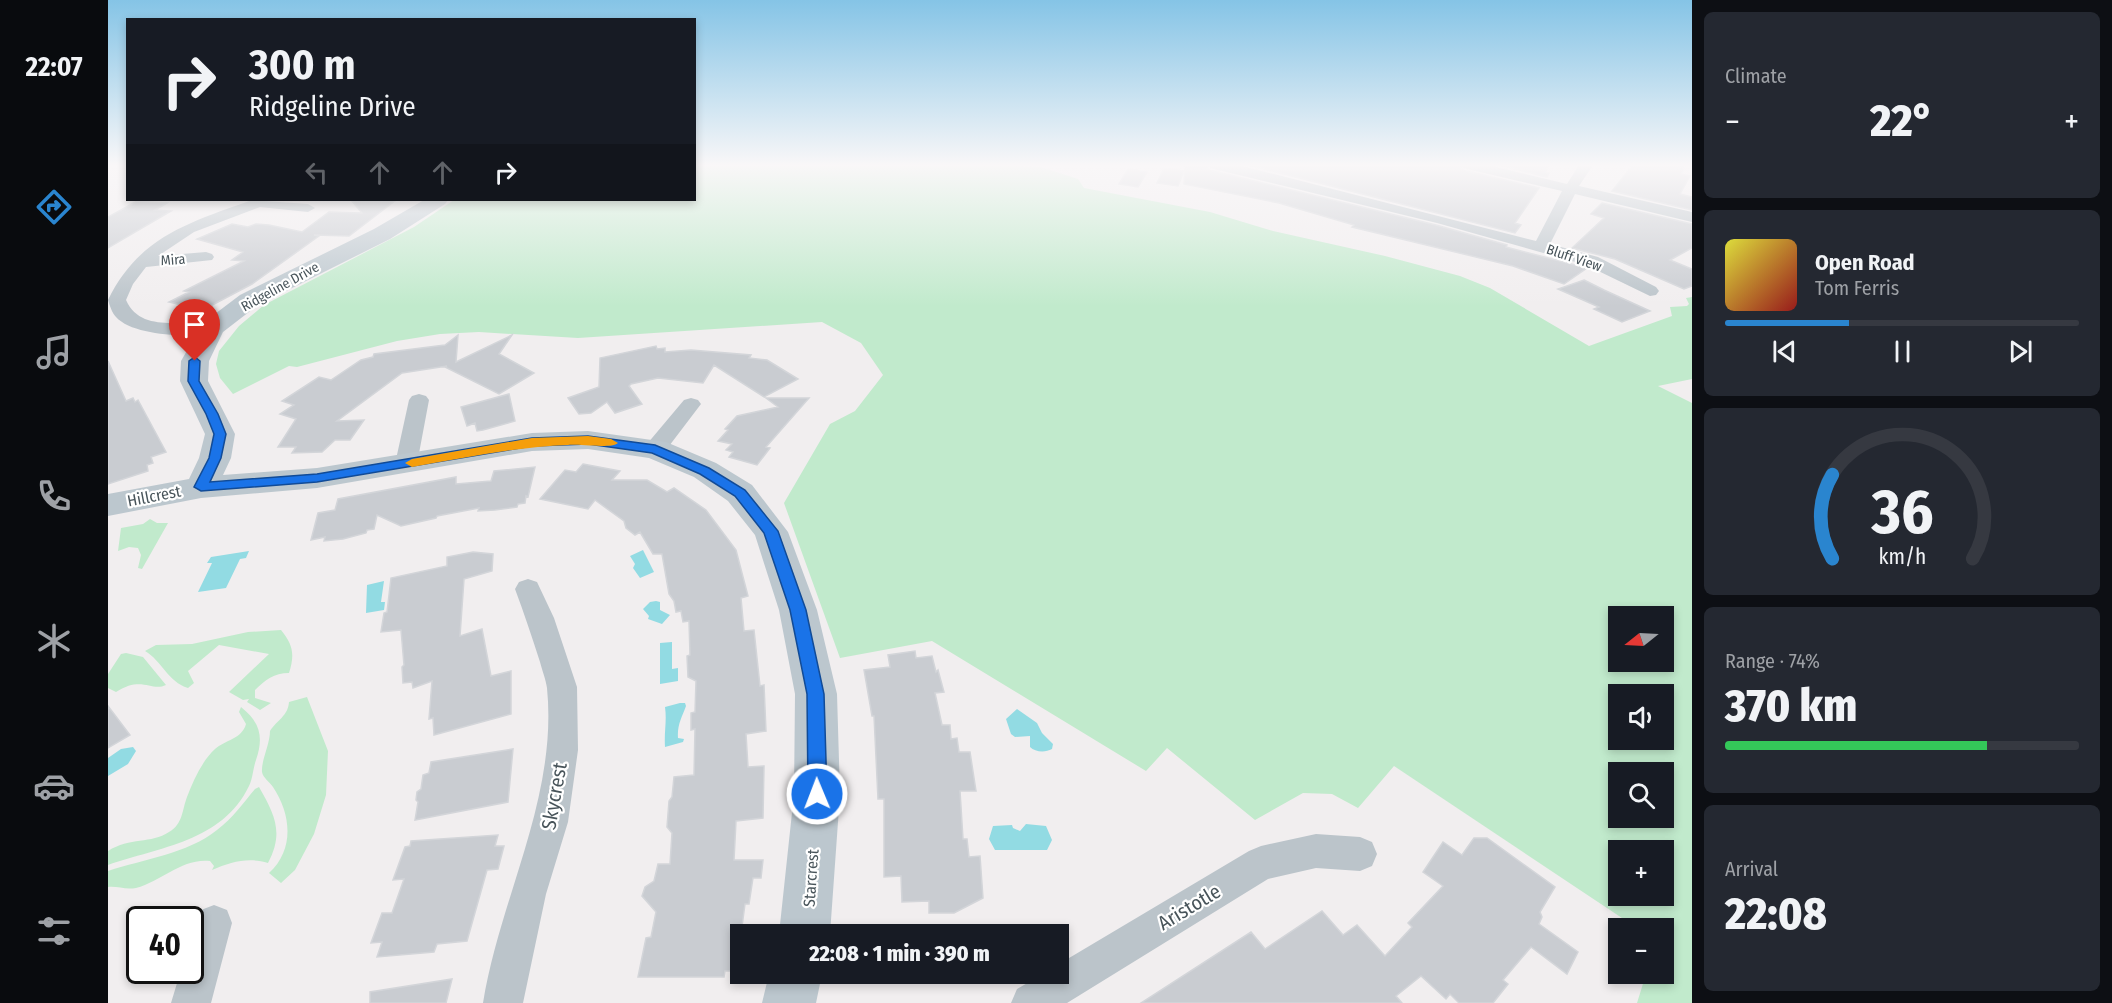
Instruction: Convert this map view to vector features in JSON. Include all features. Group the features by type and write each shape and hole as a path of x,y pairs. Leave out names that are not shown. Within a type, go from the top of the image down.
{"street":[{"path":"216,212 221,214"},
{"path":"212,328 161,328 138,322 123,314 117,300 129,277 141,262 172,237 228,212"},
{"name":"Ridgeline Drive","path":"201,487 215,458 220,434 194,381 195,361 212,328 249,300 382,234 419,212"},
{"name":"Bluff View","path":"1407,212 1592,261 1650,291"},
{"path":"1541,246 1559,212"},
{"path":"1670,212 1692,217"},
{"name":"Mira","path":"141,262 206,257"},
{"path":"108,278 129,277"},
{"path":"406,464 419,400"},
{"path":"655,449 691,404"},
{"name":"Starcrest","path":"201,487 317,478 532,442 588,440 655,449 705,471 740,493 771,531 798,610 816,694 817,794 806,924"},
{"name":"Hillcrest","path":"108,505 201,487"},
{"name":"Skycrest","path":"503,1003 528,894 551,822 562,750 562,687 540,618 528,589"},
{"name":"Aristotle","path":"1031,1003 1261,863 1316,851 1360,854"},
{"path":"191,1003 214,922"},
{"path":"789,1003 794,984"}],"green space":[{"path":"437,212 1209,212 1273,231 1385,256 1460,276 1490,288 1589,346 1672,316 1670,307 1687,306 1689,304 1686,298 1692,297 1692,379 1658,386 1692,403 1692,1003 1637,1003 1643,984 1674,984 1674,918 1622,918 1394,766 1358,808 1332,794 1303,793 1255,820 1167,748 1146,771 932,641 840,658 784,503 830,424 855,411 883,375 861,343 822,322 578,338 479,332 440,334 397,341 297,367 289,366 233,394 220,378 216,364 219,351 239,326 264,305 414,227"},
{"path":"150,519 157,523 168,523 142,569 138,568 141,555 138,548 129,547 118,551 121,528 143,524"},
{"path":"281,630 292,650 291,666 289,673 270,678 255,690 255,698 271,703 260,710 247,702 249,699 243,700 229,692 269,654 219,645 188,671 194,683 188,688 175,681 145,651 156,645 192,644 248,632"},
{"path":"121,654 143,657 166,685 156,687 139,684 116,692 108,688 108,674"},
{"path":"307,697 328,751 326,795 314,834 295,870 281,883 269,873 283,853 288,831 284,808 272,785 264,776 262,768 270,731 284,714 289,702"},
{"path":"241,707 256,724 260,744 250,783 237,805 223,819 188,840 108,865 108,851 124,844 162,836 174,829 192,784 206,759 215,749 244,729 246,724 239,712"},
{"path":"259,787 276,824 276,842 268,863 253,860 240,861 212,870 214,866 210,861 200,861 181,866 136,888 108,887 108,871 165,855 205,838 228,820"}],"water":[{"path":"643,550 654,572 640,578 633,568 635,564 630,556"},
{"path":"249,551 246,558 240,559 226,588 198,592 212,563 207,563 211,557"},
{"path":"384,581 381,602 385,602 384,610 366,613 367,585"},
{"path":"650,602 660,602 660,610 670,615 662,624 648,619 649,616 643,609"},
{"path":"672,642 672,669 678,668 678,681 660,684 660,643"},
{"path":"685,703 686,706 678,733 678,738 684,739 683,742 665,747 665,707"},
{"path":"1017,709 1037,723 1042,733 1053,744 1052,749 1035,750 1030,747 1030,736 1015,737 1011,734 1006,719"},
{"path":"133,747 136,751 128,764 108,776 108,758 121,749"},
{"path":"1026,824 1046,826 1052,840 1047,850 995,850 989,839 993,826 1012,825 1020,831"}],"building":[{"path":"117,212 170,212 108,248 108,217"},
{"path":"329,212 381,212 349,236 314,235 319,236 252,284 203,310 169,302 189,292 184,291 244,261 232,260 243,252 197,239 232,224 248,227 256,224 269,225 302,232"},
{"path":"1309,212 1382,212 1587,268 1564,284 1513,266 1352,227 1354,225"},
{"path":"1432,212 1523,212 1515,223 1521,225 1515,233"},
{"path":"1593,212 1640,212 1692,224 1692,248 1670,260 1692,269 1692,286 1684,289 1615,259 1572,248 1604,218 1591,214"},
{"path":"1584,280 1650,311 1622,322 1594,309 1599,307 1558,289"},
{"path":"458,335 456,362 512,335 499,354 534,373 499,394 445,367 447,366 402,373 337,421 364,420 350,440 335,440 322,452 292,453 296,447 278,447 296,419 280,414 294,405 282,401 319,377 331,380 361,360 373,357 374,354 445,345"},
{"path":"656,346 657,349 665,348 665,352 691,350 751,355 749,358 767,360 798,379 764,397 714,365 703,383 658,378 631,384 629,386 642,404 615,413 607,402 591,413 579,414 568,398 599,387 600,358"},
{"path":"108,361 126,401 133,398 135,402 138,400 166,452 151,457 153,463 147,465 148,471 108,484"},
{"path":"509,394 515,421 477,431 475,423 467,426 461,407"},
{"path":"766,398 809,398 766,447 770,448 757,465 729,457 733,452 726,450 732,444 718,441 728,430 725,429 737,416 778,407"},
{"path":"583,464 620,471 612,480 647,480 667,492 674,488 706,510 736,550 748,596 741,598 744,631 754,630 760,686 764,685 766,731 746,734 748,767 764,766 763,818 736,821 734,860 763,860 761,878 753,878 749,904 745,904 742,924 730,924 730,971 725,971 724,977 638,977 646,938 651,937 656,912 642,896 645,887 654,881 658,864 670,864 672,833 667,827 674,777 694,775 695,729 691,730 691,713 695,712 696,681 688,677 689,621 683,622 681,611 676,612 674,601 669,594 662,554 653,554 640,532 635,535 626,528 624,521 595,500 588,509 540,499 565,470 576,472"},
{"path":"535,467 528,497 526,496 525,503 518,504 517,507 478,511 479,508 401,526 377,515 374,529 367,530 366,533 343,539 324,541 325,537 311,540 318,513 335,510 338,499 456,477 456,484 491,481 494,471"},
{"path":"473,552 493,554 492,571 464,579 460,636 482,629 491,676 511,671 511,714 434,735 433,718 429,719 432,681 413,688 412,682 403,683 401,630 381,632 384,613 387,612 391,578 447,566 447,557"},
{"path":"915,651 916,658 932,656 944,692 935,693 942,725 950,725 951,739 957,738 959,752 970,752 976,791 960,791 963,839 967,839 969,857 980,856 983,898 954,913 929,913 929,901 902,902 901,876 884,877 884,799 878,799 874,716 872,716 864,670 890,667 888,655"},
{"path":"108,706 130,735 108,748"},
{"path":"513,749 508,802 415,820 417,792 421,789 423,775 429,773 431,762"},
{"path":"498,835 495,846 504,846 498,869 487,870 467,941 437,944 434,952 377,957 382,942 371,943 382,913 392,913 404,879 393,880 405,847 410,846 411,841"},
{"path":"1474,838 1487,838 1555,887 1540,912 1542,917 1539,924 1578,952 1567,974 1531,947 1503,980 1508,984 1493,1003 1459,1003 1450,994 1446,999 1421,976 1396,996 1402,1003 1141,1003 1251,932 1265,949 1322,911 1343,935 1357,925 1385,956 1412,927 1408,923 1443,886 1423,872 1443,842 1462,855"},
{"path":"452,979 446,1003 370,1003 370,992"}],"slow traffic":[{"path":"412,463 532,442 588,440 611,443"}],"route":[{"path":"195,361 194,381 220,434 215,458 201,487 317,478 532,442 588,440 655,449 705,471 740,493 771,531 798,610 816,694 817,794"}]}
